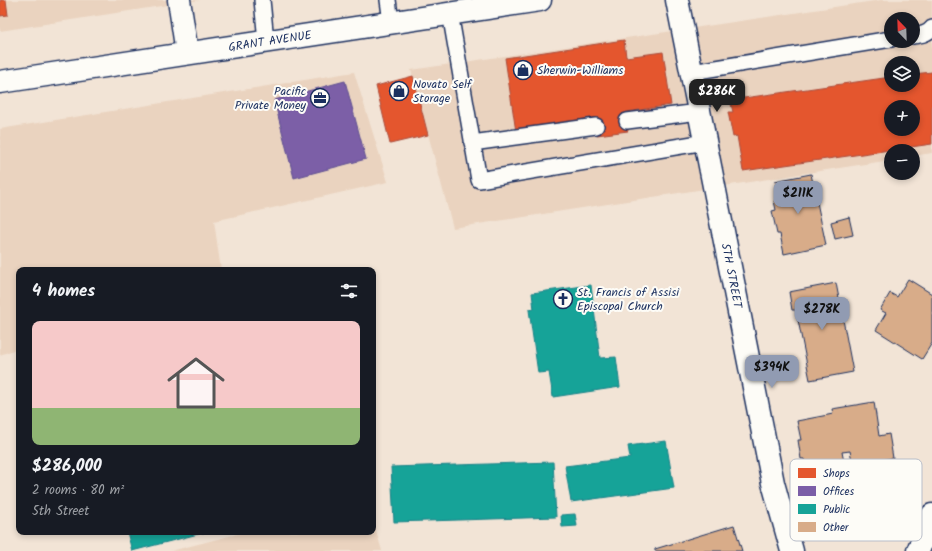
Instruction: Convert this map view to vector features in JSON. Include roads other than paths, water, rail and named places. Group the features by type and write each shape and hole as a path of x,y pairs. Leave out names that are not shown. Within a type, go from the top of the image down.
{"street":[{"path":"179,0 187,53"},
{"name":"GRANT AVENUE","path":"0,82 540,0"},
{"name":"5TH STREET","path":"677,0 774,483 792,551"},
{"path":"922,541 932,515"},
{"path":"918,551 922,541"}],"lane":[{"path":"262,0 266,41"},
{"path":"388,0 391,22"},
{"path":"450,13 479,180 705,142"},
{"path":"920,34 931,30 932,28"},
{"path":"692,72 884,40"},
{"path":"627,121 699,112"},
{"path":"472,143 596,126"}],"place":[{"name":"Sherwin-Williams","path":"523,70"},
{"name":"Novato Self Storage","path":"399,91"},
{"name":"Pacific Private Money","path":"320,98"},
{"name":"St. Francis of Assisi Episcopal Church","path":"563,299"}]}
